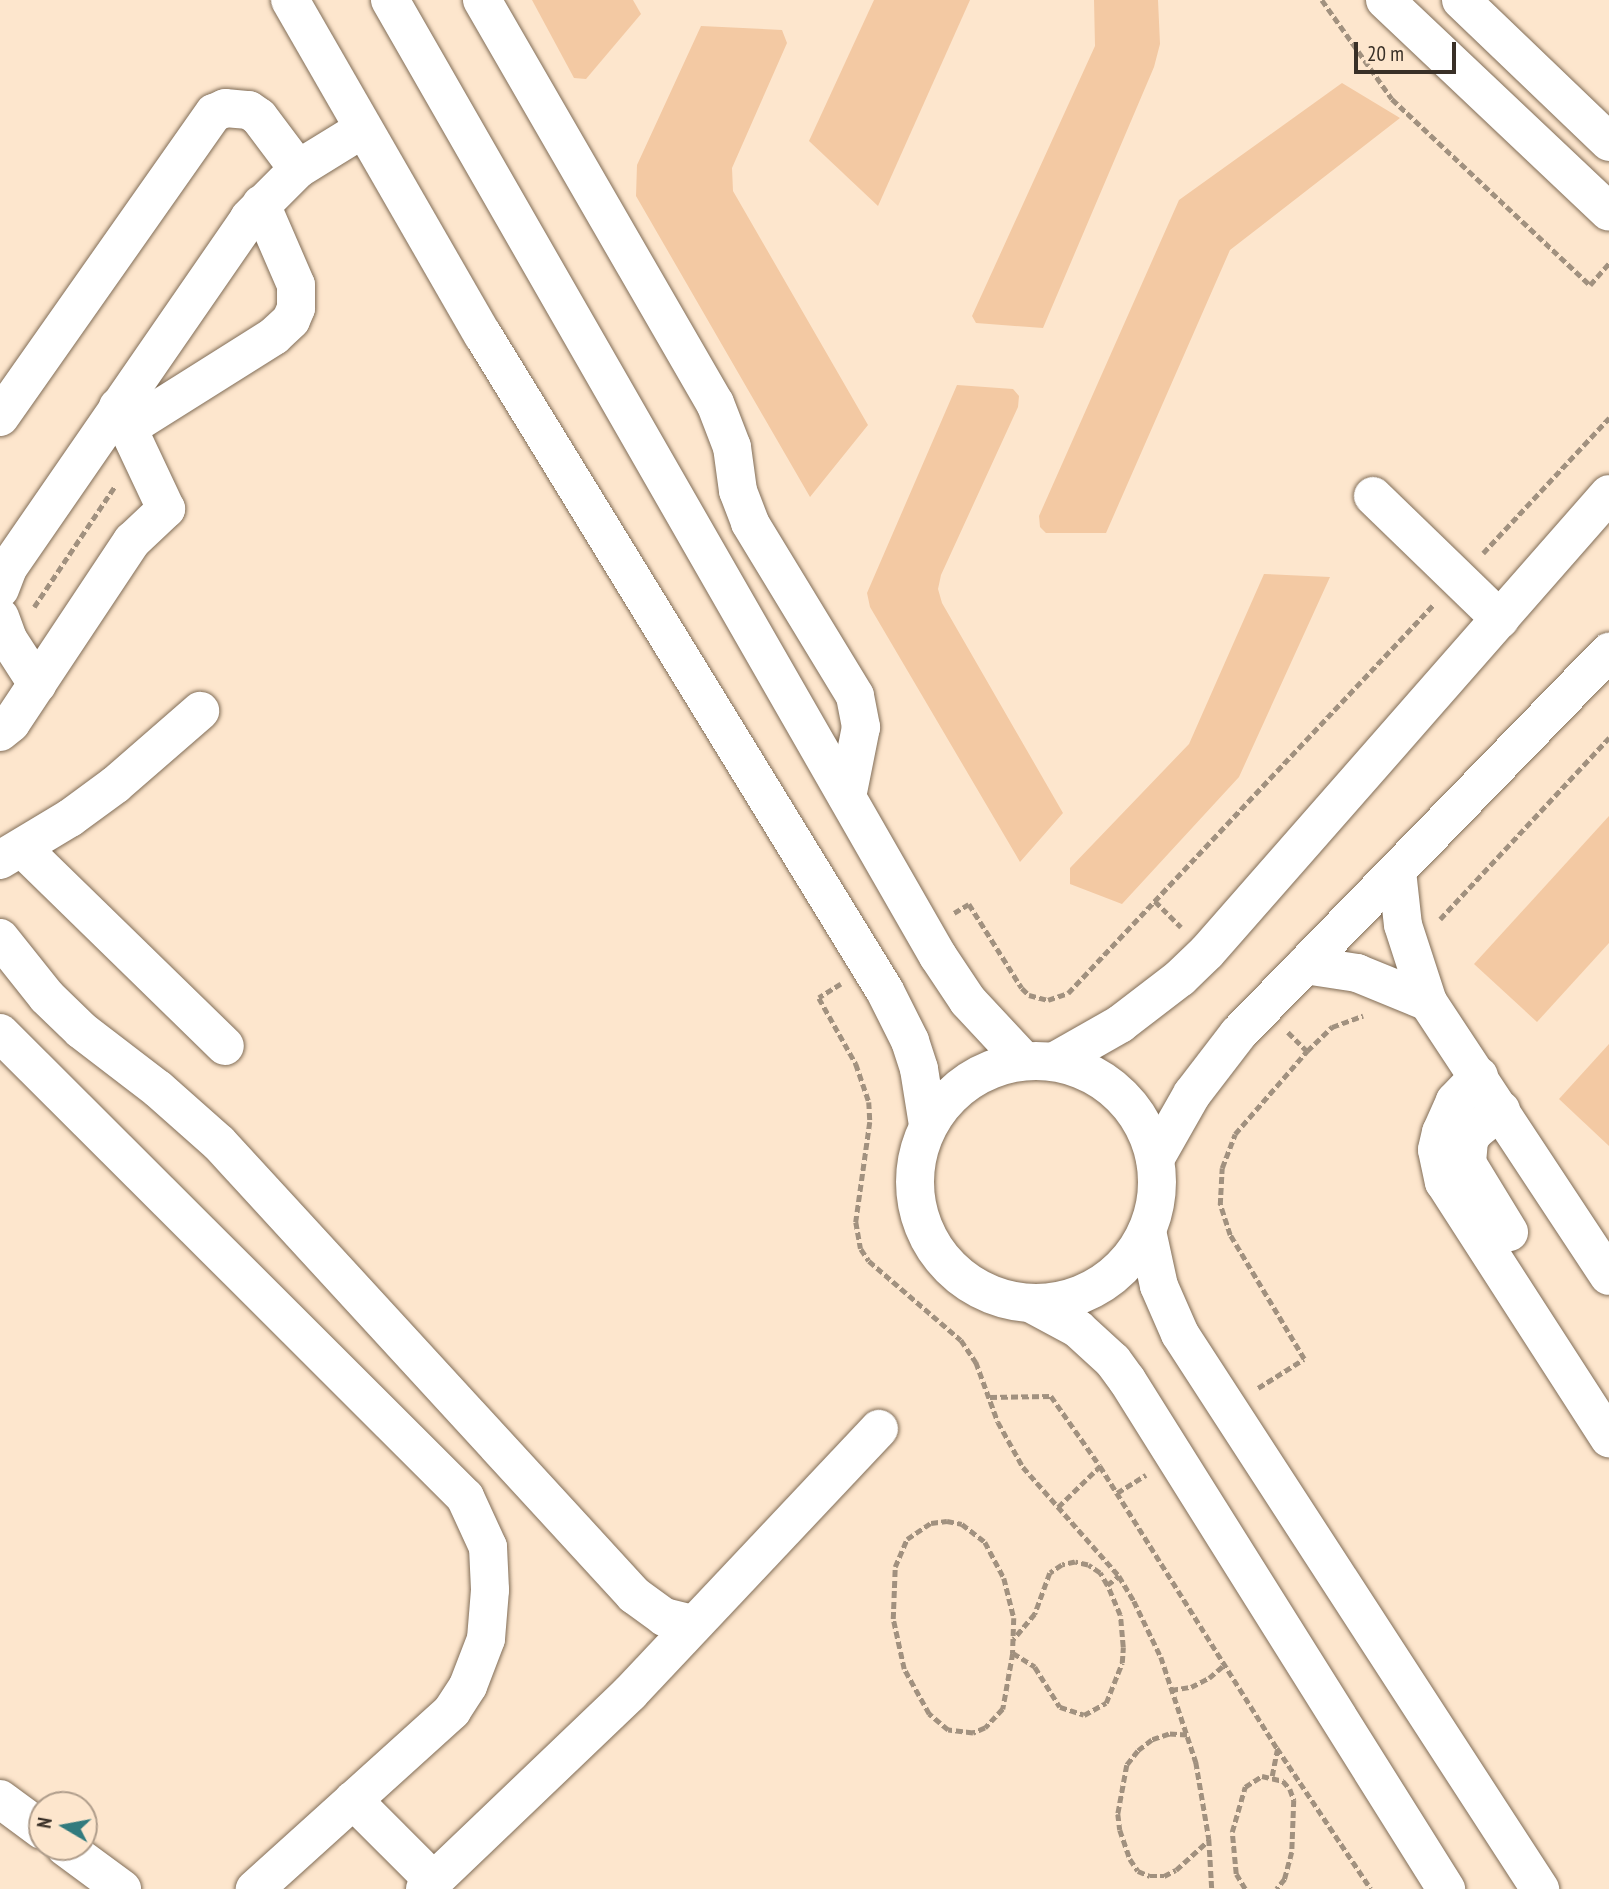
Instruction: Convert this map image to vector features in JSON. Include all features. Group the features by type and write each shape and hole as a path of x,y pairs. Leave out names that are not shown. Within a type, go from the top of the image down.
{"street":[{"path":"290,0 483,335 894,1007 910,1041 923,1087 928,1125"},
{"path":"390,0 712,564 924,931 968,1001 1040,1061 1095,1075 1127,1102 1140,1119 1155,1159 1154,1208 1147,1231 1132,1256 1112,1277 1087,1292 1059,1301 1030,1303 1001,1299 972,1286 949,1267 930,1243 919,1214 914,1184 918,1154 928,1125 946,1100 968,1081 995,1067 1040,1061 1120,1024 1180,978 1207,952 1609,494"},
{"path":"482,0 715,403 732,447 738,491 750,523 855,696 861,727 847,797"},
{"path":"1385,0 1609,212"},
{"path":"1461,0 1609,142"},
{"path":"0,417 214,113 237,107 249,110 259,117 298,169"},
{"path":"0,589 8,568 129,431 261,204 298,169 363,129"},
{"path":"129,431 274,336 291,320 298,296 296,285 261,204"},
{"path":"0,732 11,723 132,541 142,528 166,509 129,431"},
{"path":"712,564 738,491"},
{"path":"1367,503 1493,627"},
{"path":"1563,547 1609,520"},
{"path":"16,613 8,639 37,684"},
{"path":"1155,1159 1172,1126 1214,1063 1305,965 1609,652"},
{"path":"200,712 116,785 11,854 225,1046"},
{"path":"1397,871 1403,925 1429,1002 1609,1276"},
{"path":"0,938 47,997 81,1030 158,1088 219,1143 634,1595 664,1617 693,1624"},
{"path":"1305,965 1381,980 1429,1002"},
{"path":"0,1033 465,1497 488,1547 490,1590 486,1639 468,1686 452,1711 255,1889"},
{"path":"1479,1076 1455,1101 1441,1132 1437,1150 1444,1182 1609,1438"},
{"path":"1501,1110 1475,1131 1469,1140 1467,1163 1510,1232"},
{"path":"1147,1231 1167,1311 1226,1408 1539,1889"},
{"path":"1030,1303 1058,1317 1097,1344 1127,1380 1446,1889"},
{"path":"353,1800 429,1885 597,1725 879,1429"},
{"path":"0,1799 28,1820"},
{"path":"84,1861 122,1889"}],"path":[{"path":"1322,0 1392,99 1590,285 1609,263"},
{"path":"924,931 969,904 1022,988 1038,999 1048,1000 1068,993 1609,418"},
{"path":"16,613 125,471 129,431"},
{"path":"1435,925 1609,738"},
{"path":"868,967 819,998 856,1064 869,1102 870,1122 858,1196 857,1236 869,1261 961,1340 976,1362 1009,1445 1023,1467 1119,1576 1148,1626 1187,1735 1201,1788 1209,1839 1212,1889"},
{"path":"1226,1408 1304,1359 1230,1235 1220,1205 1222,1168 1235,1134 1322,1036 1344,1021 1372,1015"},
{"path":"990,1397 1051,1396 1100,1466 1277,1748 1371,1889"},
{"path":"1058,1507 1100,1466"},
{"path":"931,1522 962,1524 975,1531 996,1559 1004,1578 1010,1598 1014,1639 1003,1709 995,1720 974,1733 961,1734 937,1724 915,1693 904,1669 895,1632 895,1567 907,1539 931,1522"},
{"path":"1013,1653 1035,1667 1060,1707 1084,1715 1097,1711 1107,1703 1123,1647 1120,1615 1100,1573 1088,1565 1062,1565 1050,1573 1035,1614 1014,1639"},
{"path":"1107,1585 1119,1576"},
{"path":"1171,1690 1191,1687 1209,1678 1224,1665"},
{"path":"1187,1735 1169,1734 1152,1740 1138,1751 1127,1765 1118,1814 1120,1830 1130,1859 1138,1871 1150,1876 1164,1876 1176,1870 1209,1839"},
{"path":"1272,1776 1277,1748"},
{"path":"1245,1889 1236,1874 1232,1853 1236,1811 1245,1787 1252,1780 1272,1776 1290,1789 1294,1800 1292,1852 1285,1879 1278,1889"}],"building":[{"path":"532,0 633,0 641,14 586,79 574,78"},
{"path":"874,0 970,0 878,206 809,141"},
{"path":"1094,0 1158,0 1160,44 1154,67 1043,328 976,323 972,316 1095,46"},
{"path":"701,26 782,30 787,43 732,168 733,191 868,425 810,497 636,196 637,165"},
{"path":"1342,83 1400,118 1230,250 1106,533 1046,533 1040,527 1039,516 1179,200"},
{"path":"957,385 1013,389 1019,396 1018,407 941,575 938,589 942,603 1063,813 1020,862 870,607 867,593"},
{"path":"1264,574 1330,577 1239,777 1122,904 1070,884 1070,868 1189,744"},
{"path":"1609,816 1609,943 1537,1022 1474,964"},
{"path":"1609,1044 1609,1146 1559,1099"}]}
